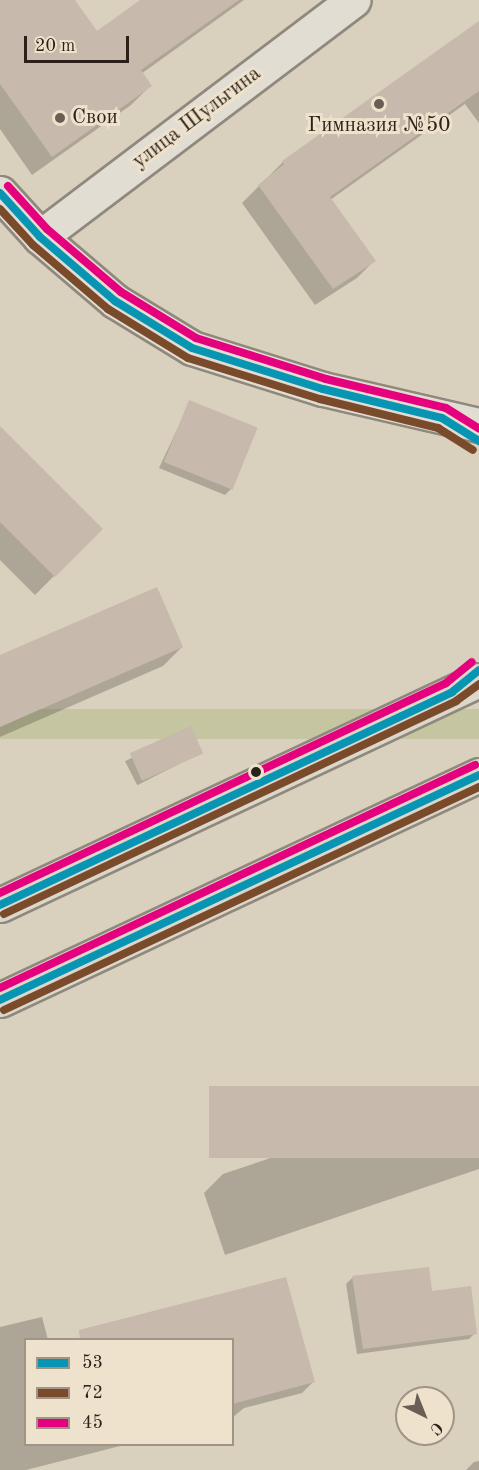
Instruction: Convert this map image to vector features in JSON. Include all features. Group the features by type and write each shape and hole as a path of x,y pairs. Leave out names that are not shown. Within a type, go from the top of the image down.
{"main road":[{"path":"0,905 466,686"},
{"path":"0,1000 479,775"}],"street":[{"name":"улица Шульгина","path":"40,237 353,0"},
{"path":"0,194 40,237 115,301 192,348 323,389 442,418 479,424"},
{"path":"442,418 479,441"},
{"path":"466,686 479,670"}],"green space":[{"path":"0,709 479,709 479,739 0,739"}],"building":[{"path":"0,0 75,0 97,31 140,0 239,0 141,70 152,86 52,157 0,84"},
{"path":"479,21 479,91 330,197 376,261 333,289 258,185 284,164 282,161"},
{"path":"189,400 258,428 233,490 164,462"},
{"path":"0,426 103,529 55,577 0,522"},
{"path":"157,587 183,647 0,727 0,655"},
{"path":"191,726 203,753 142,781 130,753"},
{"path":"209,1086 479,1086 479,1158 209,1158"},
{"path":"429,1267 432,1291 471,1286 477,1334 363,1349 352,1276"},
{"path":"286,1277 315,1382 234,1403 234,1338 80,1338 79,1330"}],"transit line":[{"name":"45","path":"8,186 47,229 121,292 196,338 326,379 446,408 479,429"},
{"name":"53","path":"0,193 40,237 115,301 192,348 323,389 442,418 479,441"},
{"name":"72","path":"0,209 33,245 108,309 188,358 320,399 438,428 473,450"},
{"name":"45","path":"0,893 446,683 472,662"},
{"name":"53","path":"0,905 452,692 479,670"},
{"name":"72","path":"4,914 456,701 479,684"},
{"name":"45","path":"0,988 475,765"},
{"name":"53","path":"0,1000 479,775"},
{"name":"72","path":"4,1010 479,787"}],"place":[{"name":"Гимназия №50","path":"379,104"},
{"name":"Свои","path":"60,118"}]}
